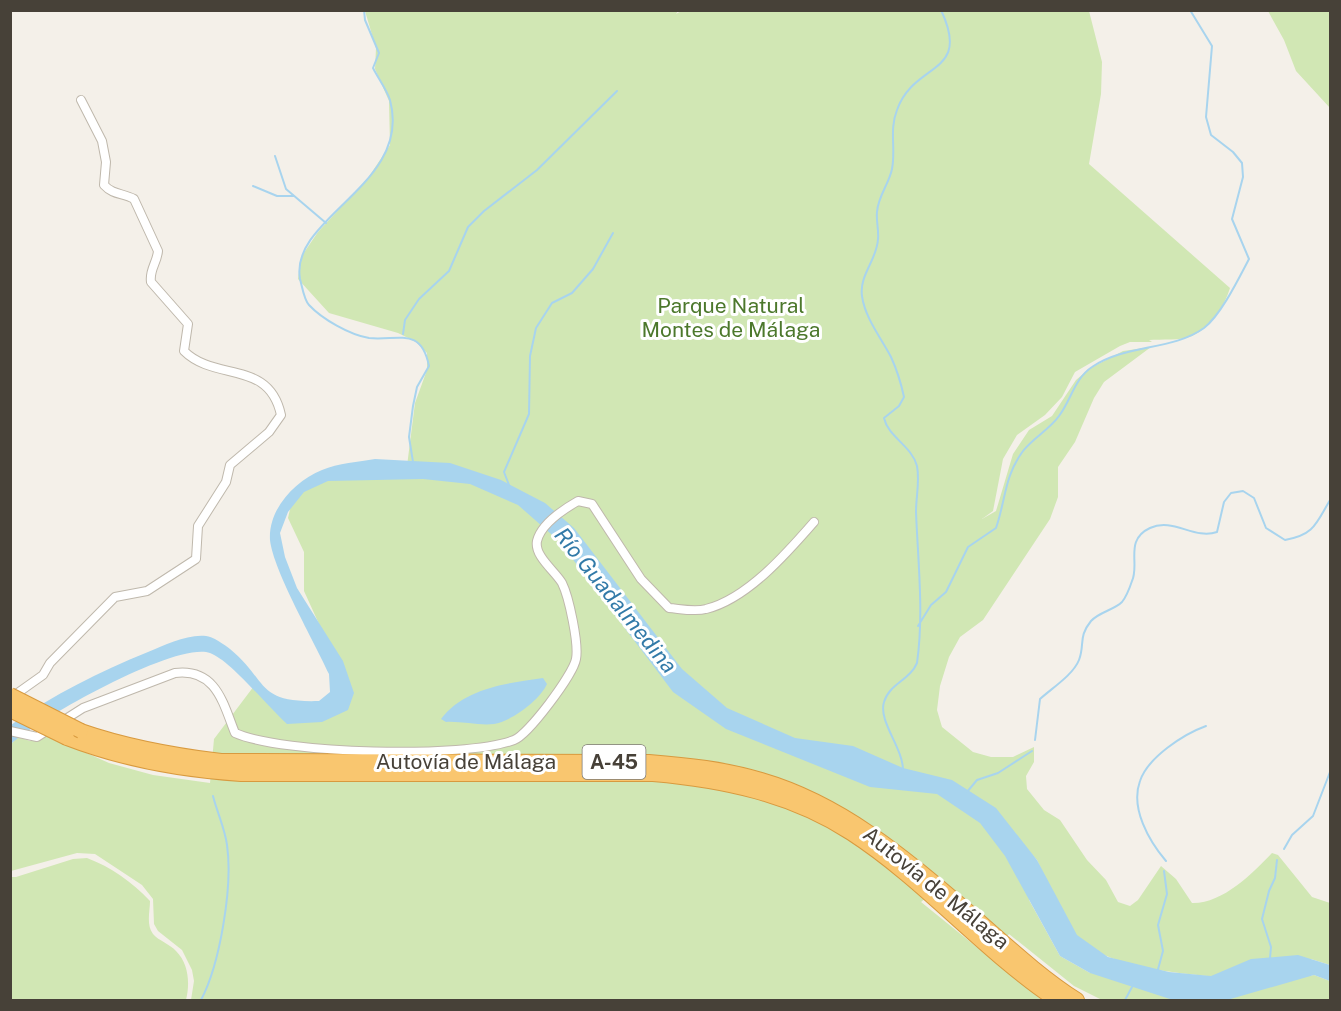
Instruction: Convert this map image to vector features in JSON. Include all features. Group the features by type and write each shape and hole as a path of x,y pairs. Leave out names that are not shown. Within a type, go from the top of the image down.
{"highway":[{"name":"Autovía de Málaga","path":"10,697 81,731 127,746 170,755 221,761 649,762 695,766 762,780 828,808 881,840 1036,971 1077,1000"},
{"name":"Autovía de Málaga","path":"10,710 67,738 140,762 202,771 241,774 652,774 695,777 759,791 822,817 874,850 1056,1000"}],"street":[{"path":"10,697 43,675 50,663 115,597 147,591 196,559 198,526 226,482 230,465 269,432 281,415 279,404 267,385 238,372 196,363 184,351 188,324 151,282 150,274 158,259 158,251 134,200 126,195 111,193 104,185 106,162 102,141 81,100"},
{"path":"10,731 37,737 83,708 185,672 200,675 217,689 235,733 252,741 360,751 453,752 516,740 565,686 576,658 569,601 561,582 537,550 541,532 563,509 578,501 592,504 641,579 669,608 704,610 730,601 788,552 814,522"}],"green space":[{"name":"Parque Natural Montes de Málaga","path":"683,10 1089,11 1102,62 1101,94 1089,164 1230,288 1216,316 1192,336 1149,340 1152,342 1130,342 1075,372 1062,397 1045,415 1017,435 1003,459 993,511 982,519 996,511 1013,454 1029,430 1052,416 1076,380 1089,369 1123,351 1151,347 1104,382 1094,398 1075,442 1058,467 1058,497 1050,519 983,620 960,637 949,657 940,686 937,710 942,727 973,752 991,757 1013,757 1034,747 1034,762 1026,776 1027,789 1044,810 1060,820 1087,860 1106,880 1118,902 1130,906 1138,900 1161,866 1176,879 1192,903 1214,899 1236,886 1272,853 1278,855 1312,897 1330,903 1330,965 1311,959 1309,976 1314,975 1330,981 1330,1000 1102,1000 1074,986 1009,934 999,947 934,891 921,902 1042,1000 191,1000 194,981 192,970 182,950 158,931 154,924 153,899 142,885 95,854 77,853 11,871 11,744 18,737 30,741 44,734 109,763 153,775 210,783 214,739 254,686 315,714 336,686 329,646 304,591 304,552 288,518 293,496 321,482 348,473 407,466 415,403 427,370 427,353 416,342 398,333 329,313 298,279 301,257 318,232 368,178 390,145 389,101 375,69 376,48 365,11 678,11 676,14","holes":["1029,851 1037,860 1064,918 1076,935 1088,945 1102,954 1137,966 1207,976 1090,973 1060,956 1029,900"]},
{"path":"1268,11 1330,11 1330,108 1296,71 1284,40"},
{"path":"87,858 121,876 150,901 149,922 153,934 171,946 184,962 188,981 186,1000 11,1000 11,877 73,859"}],"water":[{"name":"Río Guadalmedina","path":"375,459 450,463 501,480 545,503 574,528 682,669 727,708 795,738 853,746 903,768 952,780 996,808 1037,860 1077,935 1108,957 1169,972 1211,976 1251,959 1298,955 1330,965 1330,981 1314,975 1227,1000 1173,1000 1090,973 1060,956 1005,856 980,823 937,794 870,787 726,729 673,692 559,541 518,505 470,484 423,479 328,481 304,492 288,512 280,533 285,557 297,588 343,661 354,693 348,710 322,722 287,724 218,657 210,653 193,652 139,670 108,685 49,718 11,744 11,725 44,703 112,667 169,643 191,637 209,636 225,645 273,694 298,701 319,701 330,692 329,674 295,607 273,553 270,540 273,518 278,507 293,489 312,475 342,464"},
{"path":"543,678 547,684 538,697 509,719 494,724 483,724 446,722 441,719 462,700 474,694 501,685"}],"waterway":[{"path":"364,10 365,20 379,53 373,68 390,100 392,130 384,155 369,178 313,237 302,257 300,279 307,303 337,326 353,334 369,338 414,340 425,353 429,366 417,387 409,437 413,462"},
{"path":"903,770 899,753 884,718 883,709 890,691 910,674 917,663 920,607 916,512 918,472 910,453 886,425 884,418 899,406 904,397 891,357 866,312 862,288 865,274 877,247 878,206 892,169 893,125 897,110 905,94 945,58 950,47 949,31 941,10"},
{"path":"918,626 931,605 946,592 968,547 996,528 1009,479 1017,461 1027,446 1059,416 1081,377 1092,367 1119,354 1178,341 1204,328 1223,305 1249,259 1232,219 1243,177 1242,163 1233,152 1211,135 1206,117 1212,46 1190,10"},
{"path":"403,334 405,320 419,299 449,271 468,227 484,211 537,170 617,91"},
{"path":"275,156 286,189 326,223"},
{"path":"253,186 277,196 293,196"},
{"path":"509,485 504,472 529,414 530,356 536,328 552,303 572,293 593,269 613,233"},
{"path":"1035,740 1040,699 1076,666 1081,654 1084,632 1091,621 1122,602 1134,574 1135,546 1142,533 1159,525 1208,534 1217,532 1224,502 1231,493 1243,491 1254,498 1266,528 1285,540 1302,535 1313,527 1330,500"},
{"path":"1166,861 1153,844 1139,813 1137,802 1140,781 1144,772 1159,755 1206,726"},
{"path":"967,792 977,780 998,773 1032,751"},
{"path":"1284,849 1292,835 1313,816 1330,772"},
{"path":"201,1000 208,985 219,946 228,881 226,839 213,796"},
{"path":"1270,958 1271,947 1262,919 1275,878 1277,860"},
{"path":"1157,973 1163,951 1158,925 1167,894 1164,871"},
{"path":"1125,1000 1132,987"}]}
